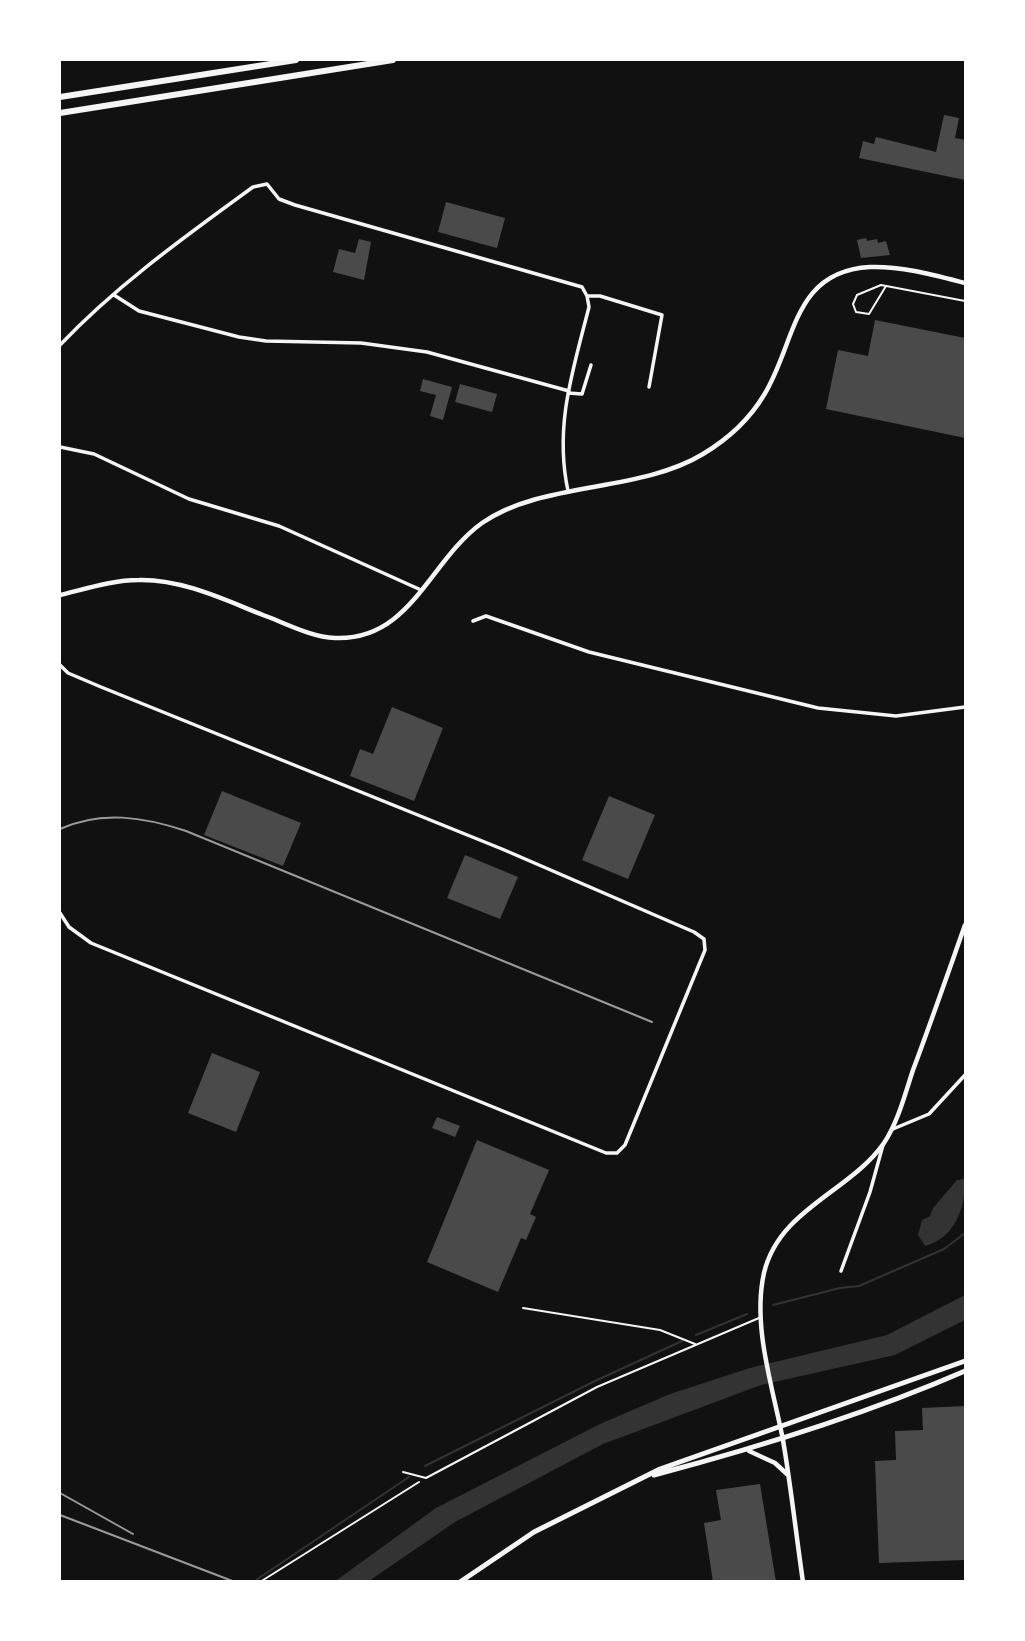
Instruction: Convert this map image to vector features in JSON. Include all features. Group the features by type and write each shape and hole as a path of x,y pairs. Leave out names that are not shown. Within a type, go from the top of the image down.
{"highway":[{"path":"60,97 296,60"},
{"path":"60,113 393,60"}],"main road":[{"path":"460,1581 534,1532 641,1478 713,1448 965,1361"},
{"path":"641,1478 783,1440 875,1409 965,1371"}],"street":[{"path":"60,345 92,311 162,253 253,187 267,184 279,199 295,205 582,287 589,307 568,392 561,436 569,493"},
{"path":"60,595 139,580 170,583 333,638 360,636 392,623 458,541 484,521 512,508 664,471 701,455 736,431 775,376 801,307 815,288 839,273 867,267 891,267 965,282"},
{"path":"114,295 139,311 239,337 275,341 361,343 427,352 568,392 582,394 591,365"},
{"path":"587,296 600,296 662,316 649,387"},
{"path":"60,447 94,454 189,499 279,526 421,590"},
{"path":"473,621 486,616 589,653 818,708 896,716 965,707"},
{"path":"60,665 68,673 101,687 502,849 695,932 704,939 705,950 625,1145 617,1153 606,1153 91,943 69,927 60,913"},
{"path":"803,1581 783,1440 762,1325 764,1272 772,1251 785,1231 868,1161 883,1143 891,1129 965,925"},
{"path":"891,1129 929,1114 965,1075"},
{"path":"841,1271 870,1192 883,1143"},
{"path":"749,1451 775,1463 788,1475"}],"lane":[{"path":"886,286 869,314 856,312 853,304 857,295 881,285 965,301"},
{"path":"523,1308 660,1330 695,1345"},
{"path":"403,1472 426,1478 597,1387 761,1317"}],"path":[{"path":"260,1581 426,1478"}],"shaded area":[{"path":"965,1179 965,1190 957,1220 944,1236 925,1246 918,1235 922,1220 930,1216 933,1208 957,1180"},
{"path":"965,1295 965,1320 895,1355 761,1385 603,1444 455,1522 369,1581 334,1582 436,1508 600,1424 670,1394 750,1368 887,1335"}],"building":[{"path":"944,115 959,118 955,138 965,140 965,180 859,158 863,141 874,144 876,137 936,152"},
{"path":"446,202 505,218 497,248 438,232"},
{"path":"866,238 867,241 877,239 878,243 886,241 890,255 861,258 857,240"},
{"path":"359,239 371,242 364,280 333,272 339,249 355,253"},
{"path":"875,320 965,338 965,438 826,409 838,350 868,356"},
{"path":"423,379 452,387 443,420 430,416 436,395 420,391"},
{"path":"460,384 497,394 492,412 455,402"},
{"path":"392,707 443,728 414,801 350,776 360,749 373,754"},
{"path":"222,791 301,823 283,866 204,835"},
{"path":"609,796 655,815 628,879 582,860"},
{"path":"465,855 518,877 500,919 447,898"},
{"path":"212,1053 260,1072 236,1132 188,1113"},
{"path":"437,1117 460,1126 455,1137 432,1128"},
{"path":"477,1140 549,1170 530,1214 536,1217 526,1240 521,1238 498,1292 427,1262"},
{"path":"965,1406 965,1560 879,1563 875,1461 896,1460 895,1431 923,1430 922,1408"},
{"path":"760,1484 776,1582 713,1582 704,1523 721,1520 716,1490"}],"waterway":[{"path":"773,1305 840,1288 859,1286 944,1249 965,1233"},
{"path":"696,1335 747,1314"},
{"path":"425,1466 682,1341"},
{"path":"256,1580 409,1477"}],"railway":[{"path":"60,829 91,819 123,818 154,822 186,831 652,1022"},
{"path":"60,1493 133,1534"},
{"path":"60,1515 235,1582"}]}
